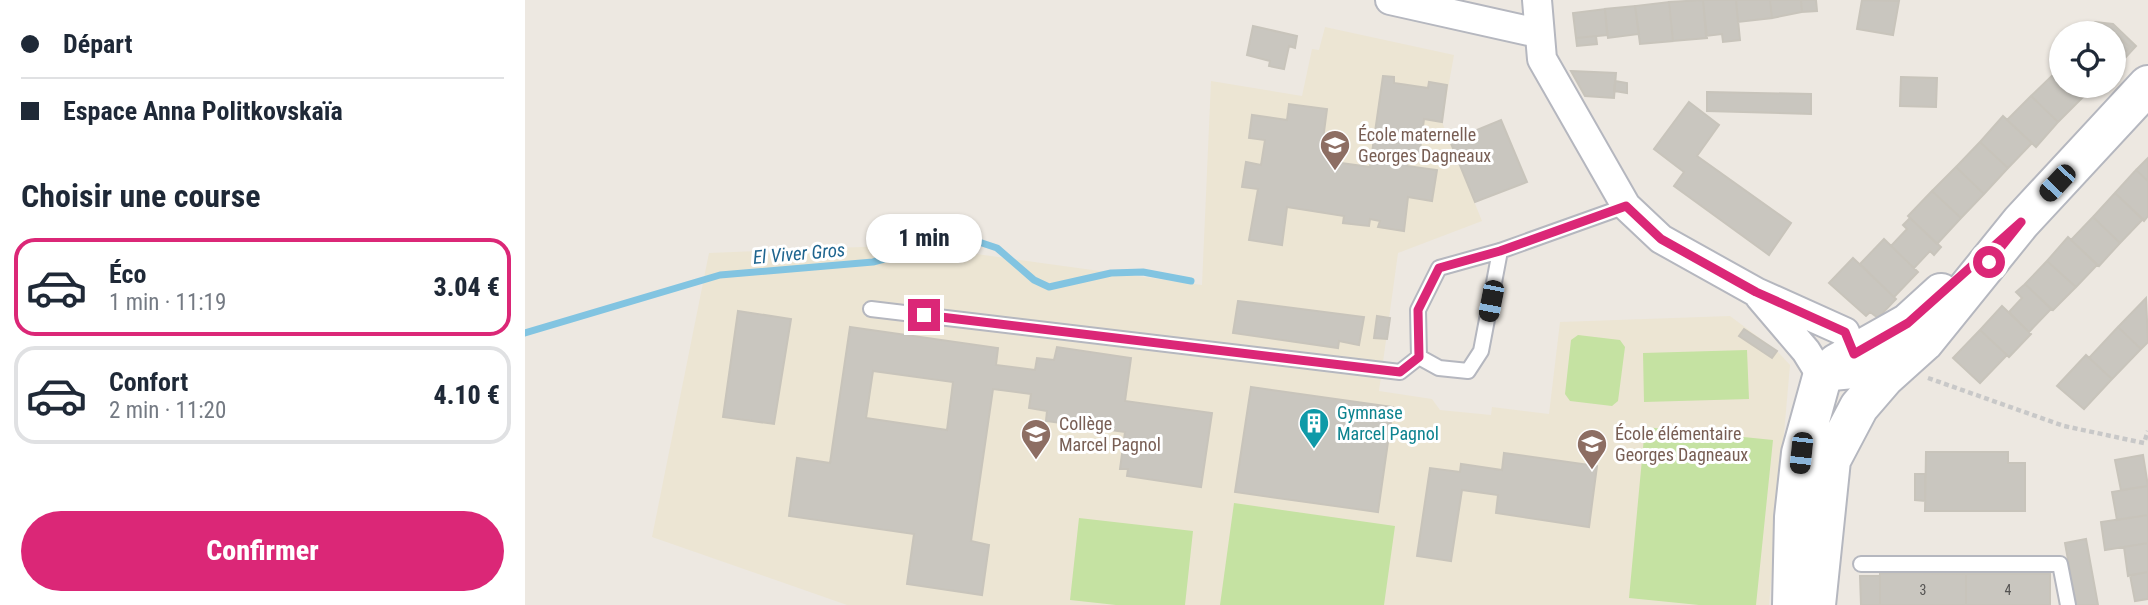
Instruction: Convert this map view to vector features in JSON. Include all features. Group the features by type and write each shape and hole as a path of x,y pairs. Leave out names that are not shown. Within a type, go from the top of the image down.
{"main road":[{"path":"1792,605 1801,453 1853,371 1924,342 2021,222 2148,85"},
{"path":"1816,605 1831,460 1859,407 1853,371"}],"street":[{"path":"1390,0 1538,33"},
{"path":"1537,0 1542,59 1626,206 1661,239 1756,292 1845,332 1853,371"},
{"path":"1756,292 1806,351 1853,371"}],"lane":[{"path":"1419,357 1418,310 1439,268 1500,251 1626,206"},
{"path":"1419,357 1439,368 1468,371 1481,351 1500,251"},
{"path":"871,309 1400,372 1419,357"},
{"path":"1861,564 2060,564 2067,605"}],"path":[{"path":"1922,375 2064,426 2144,443 2148,431"}],"shaded area":[{"name":"Collège Marcel Pagnol","path":"1325,27 1454,55 1442,122 1482,221 1398,253 1379,391 1432,399 1440,410 1491,415 1492,407 1549,414 1560,322 1730,316 1777,351 1790,365 1769,605 847,605 652,537 709,253 911,245 1202,285 1211,81 1302,96 1312,49 1319,50"}],"green space":[{"path":"1578,335 1620,340 1625,347 1618,401 1612,406 1570,401 1565,394 1571,340"},
{"path":"1747,350 1749,399 1644,402 1643,353"},
{"path":"1645,427 1773,440 1756,605 1699,605 1629,598"},
{"path":"1234,503 1395,526 1384,605 1220,605"},
{"path":"1079,518 1193,531 1185,605 1116,605 1070,600"}],"building":[{"path":"1703,0 1736,0 1740,40 1723,42 1722,34 1706,36"},
{"path":"1703,0 1707,38 1673,41 1669,2"},
{"path":"1736,0 1770,0 1772,18 1738,22"},
{"path":"1770,0 1801,0 1802,12 1772,18"},
{"path":"1801,0 1816,0 1817,11 1802,12"},
{"path":"1862,0 1899,1 1893,35 1857,29"},
{"path":"1669,2 1673,41 1640,44 1635,6"},
{"path":"1635,6 1639,34 1608,38 1605,9"},
{"path":"1605,9 1607,35 1576,38 1573,13"},
{"path":"1253,26 1297,36 1295,48 1289,46 1284,69 1269,66 1270,61 1247,55"},
{"path":"1596,36 1597,44 1577,46 1576,38"},
{"path":"2126,36 2136,46 2126,57 2126,51 2130,47 2126,43"},
{"path":"1571,71 1616,73 1614,98 1585,96"},
{"path":"1383,76 1394,77 1394,83 1428,88 1429,82 1447,85 1442,122 1424,119 1419,157 1408,156 1407,166 1437,170 1432,201 1408,197 1404,231 1378,227 1380,221 1370,219 1369,226 1343,223 1344,216 1287,207 1282,245 1249,240 1258,189 1242,187 1246,162 1261,165 1265,140 1249,138 1252,115 1287,120 1289,104 1327,109 1322,147 1334,162 1370,167"},
{"path":"1901,77 1937,78 1936,107 1900,106"},
{"path":"2049,79 2049,98 2082,98 2058,122 2031,96"},
{"path":"1615,81 1627,83 1627,93 1614,91"},
{"path":"1707,92 1811,94 1811,114 1707,111"},
{"path":"2031,96 2058,122 2036,147 2007,120"},
{"path":"1689,102 1719,125 1697,156 1791,223 1769,255 1674,186 1684,172 1654,149"},
{"path":"2003,116 2032,143 2008,168 1980,142"},
{"path":"1501,120 1527,182 1475,202 1450,141"},
{"path":"1980,142 2008,168 1984,194 1956,167"},
{"path":"2148,158 2148,181 2136,170"},
{"path":"1956,167 1984,194 1961,218 1932,191"},
{"path":"2136,170 2148,181 2148,216 2144,221 2115,193"},
{"path":"1932,191 1961,218 1937,244 1908,216"},
{"path":"2115,193 2143,219 2120,243 2093,217"},
{"path":"2093,217 2120,243 2099,266 2071,240"},
{"path":"1910,218 1941,247 1934,255 1930,251 1914,268 1891,246 1907,229 1903,225"},
{"path":"2068,237 2097,265 2076,287 2047,261"},
{"path":"1884,239 1918,272 1894,297 1860,264"},
{"path":"1853,258 1896,299 1878,318 1870,312 1866,316 1829,283"},
{"path":"2047,261 2076,287 2053,310 2025,284"},
{"path":"2025,284 2051,309 2029,332 2009,312 2022,298 2016,292"},
{"path":"2146,298 2148,342 2141,349 2118,327"},
{"path":"1238,301 1364,317 1359,345 1339,341 1338,348 1233,333"},
{"path":"2002,306 2031,334 2009,357 1980,330"},
{"path":"738,311 791,319 774,424 723,417"},
{"path":"1377,316 1390,318 1387,339 1374,338"},
{"path":"850,327 998,348 996,365 1035,370 1037,358 1054,360 1057,347 1131,358 1125,401 1212,413 1201,487 1127,476 1128,469 1120,469 1125,432 1046,421 1047,411 1029,408 1031,394 993,389 971,541 989,545 982,595 907,584 914,534 789,516 797,458 830,463","holes":["873,371 953,382 947,430 866,418"]},
{"path":"2118,327 2141,349 2112,379 2089,358"},
{"path":"1744,329 1777,351 1772,358 1739,336"},
{"path":"1980,330 2007,355 1980,383 1953,358"},
{"path":"2086,355 2112,379 2084,409 2057,386"},
{"name":"Gymnase Marcel Pagnol","path":"1251,387 1393,407 1378,512 1235,492"},
{"path":"1926,452 2008,452 2008,463 2025,463 2025,511 1925,511"},
{"path":"1504,453 1597,466 1589,527 1496,513 1498,495 1462,490 1451,561 1417,556 1430,468 1460,472 1461,464 1502,470"},
{"path":"2143,455 2148,486 2121,490 2115,460"},
{"path":"1915,474 1925,474 1925,501 1915,500"},
{"path":"2148,486 2148,515 2117,520 2112,492"},
{"path":"2148,515 2148,543 2105,550 2101,522"},
{"path":"2086,539 2098,605 2076,605 2065,543"},
{"path":"2148,543 2148,572 2128,576 2124,547"},
{"path":"2148,572 2148,599 2135,601 2130,575"},
{"path":"1880,573 1966,574 1966,605 1880,605"},
{"path":"1966,574 2050,574 2050,605 1966,605"},
{"path":"1860,576 1880,576 1880,605 1861,605"}],"waterway":[{"name":"El Viver Gros","path":"525,333 720,275 873,262 949,242 979,242 997,248 1034,280 1049,287 1111,273 1143,272 1191,281"}],"place":[{"name":"École maternelle Georges Dagneaux","path":"1335,172"},
{"name":"Gymnase Marcel Pagnol","path":"1314,450"},
{"name":"Collège Marcel Pagnol","path":"1036,461"},
{"name":"École élémentaire Georges Dagneaux","path":"1592,471"}],"route":[{"path":"924,315 1400,372 1419,357 1418,310 1439,268 1500,251 1626,206 1661,239 1756,292 1845,332 1854,354 1908,323 2021,222 1989,262"}]}
